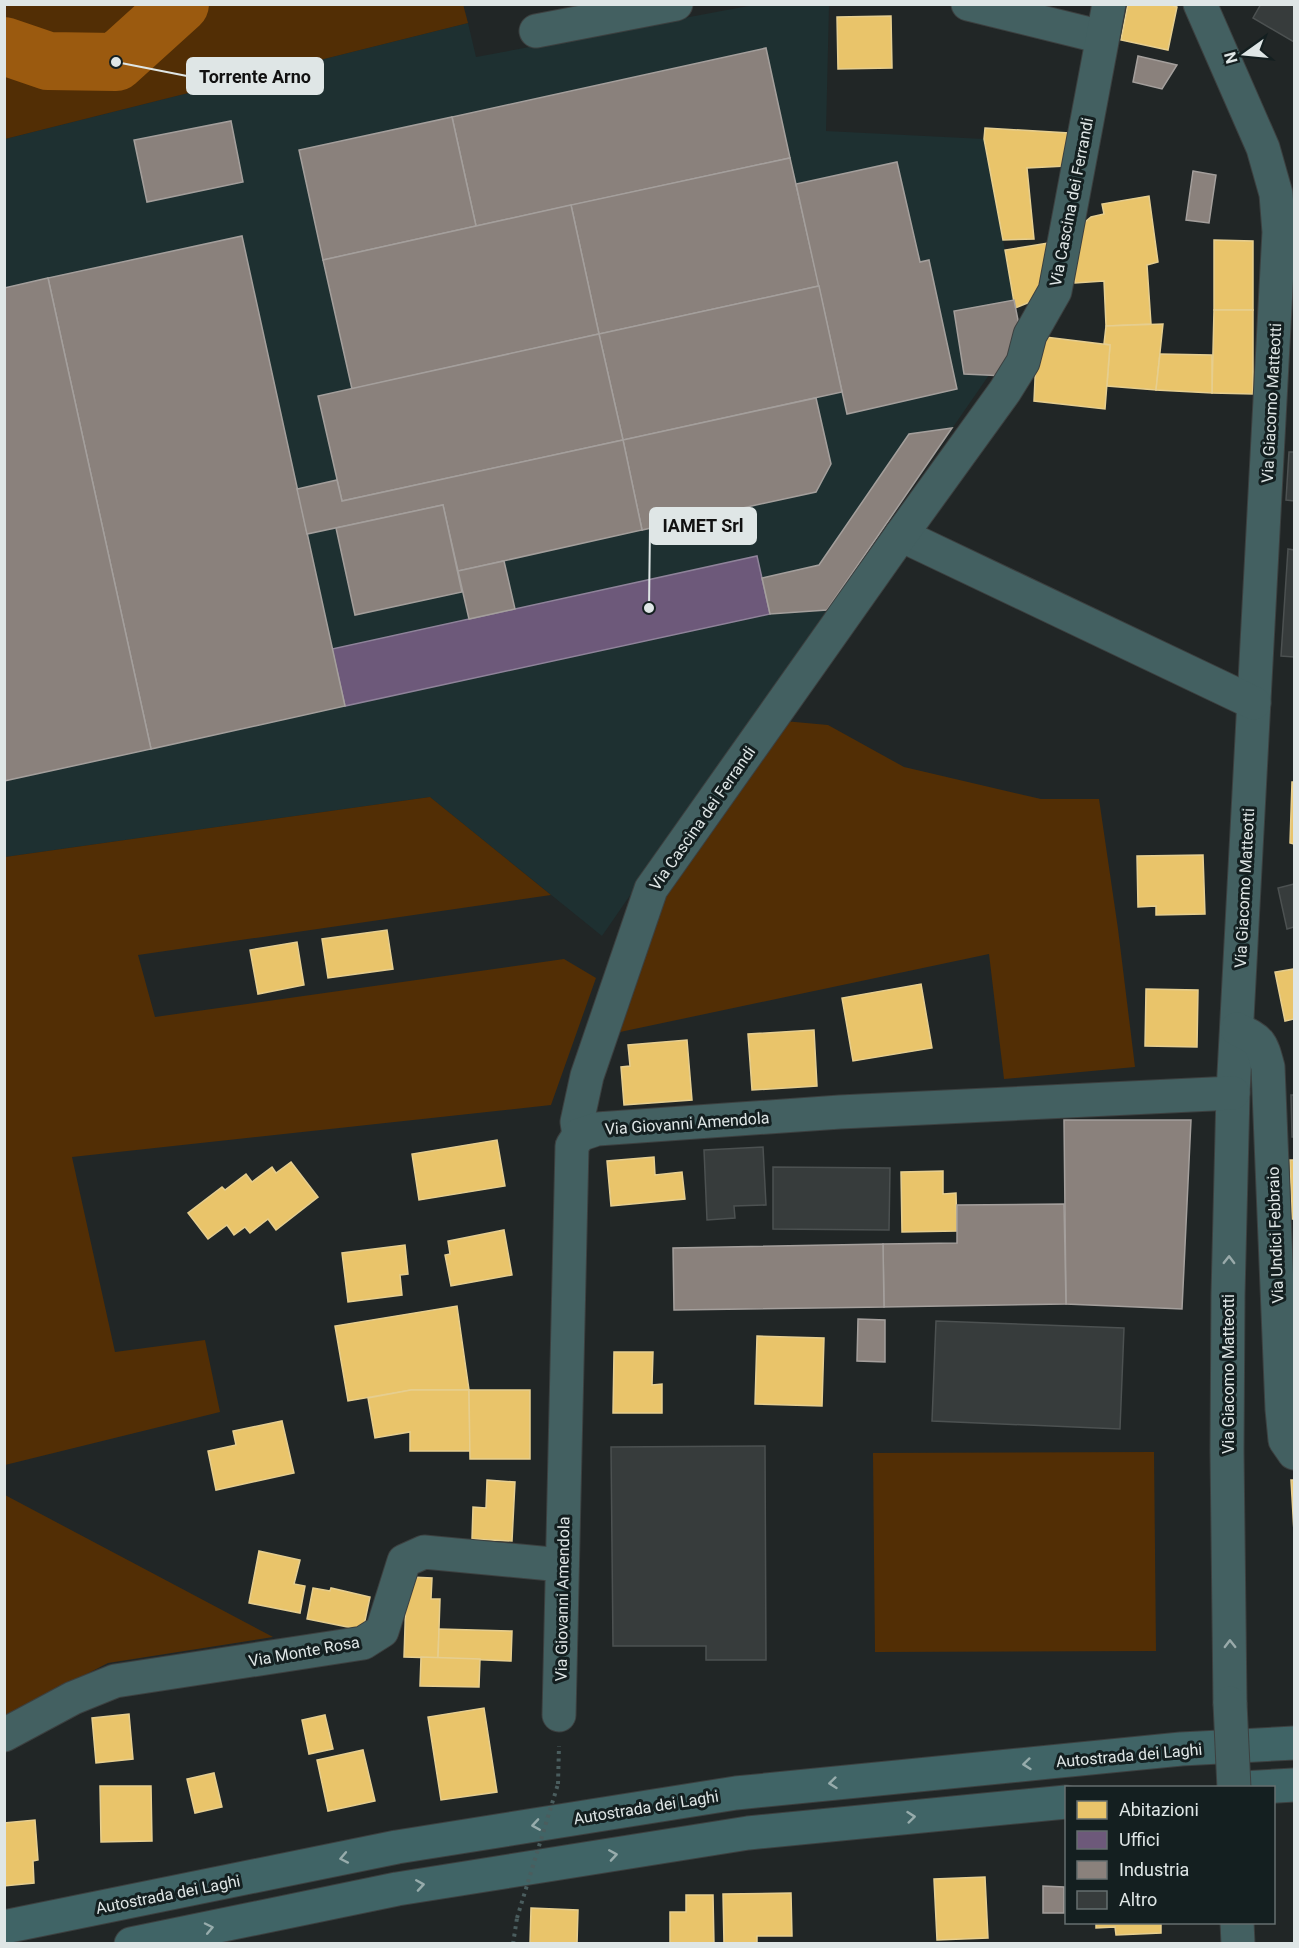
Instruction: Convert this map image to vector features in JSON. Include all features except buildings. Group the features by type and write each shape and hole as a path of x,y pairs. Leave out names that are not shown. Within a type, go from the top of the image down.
{"highway":[{"name":"Autostrada dei Laghi","path":"4,1927 397,1847 736,1793 1181,1749 1294,1743"},
{"path":"1275,1786 1294,1785"},
{"path":"131,1944 397,1889 748,1833 1065,1802"}],"street":[{"path":"536,31 676,4"},
{"path":"968,4 1102,37"},
{"name":"Via Cascina dei Ferrandi","path":"579,1135 577,1122 587,1076 651,889 1005,391 1023,362 1030,335 1055,291 1109,4"},
{"name":"Via Giacomo Matteotti","path":"1200,4 1263,148 1276,194 1286,299 1254,703 1233,1093 1228,1403 1230,1703 1234,1786"},
{"path":"901,535 1254,703"},
{"name":"Via Undici Febbraio","path":"1237,1029 1254,1037 1262,1044 1268,1067 1282,1409 1286,1440 1294,1453"},
{"name":"Via Giovanni Amendola","path":"559,1715 572,1146 579,1135 597,1129 828,1113 1233,1093"},
{"name":"Via Monte Rosa","path":"4,1735 73,1698 115,1681 363,1644 381,1631 404,1562 424,1552 562,1565"},
{"path":"1237,1924 1238,1944"}],"path":[{"path":"513,1944 516,1918 558,1784"}],"shaded area":[{"path":"5,4 463,4 468,23 5,139"},
{"path":"759,4 829,5 826,131 984,139 1020,330 602,936 430,797 5,857 5,139 468,23 476,57"},
{"path":"784,721 828,725 904,767 1041,799 1099,799 1135,1067 1004,1079 989,954 620,1032 662,893"},
{"path":"430,797 551,895 138,955 155,1017 564,959 596,978 551,1105 72,1157 115,1352 205,1340 220,1412 5,1465 5,857"},
{"path":"1154,1452 1156,1651 875,1652 873,1453"},
{"path":"5,1495 273,1637 108,1663 5,1716"}],"waterway":[{"path":"4,46 48,61 116,62 180,4"}],"place":[{"name":"Torrente Arno","path":"116,62"},
{"name":"IAMET Srl","path":"649,608"}]}
